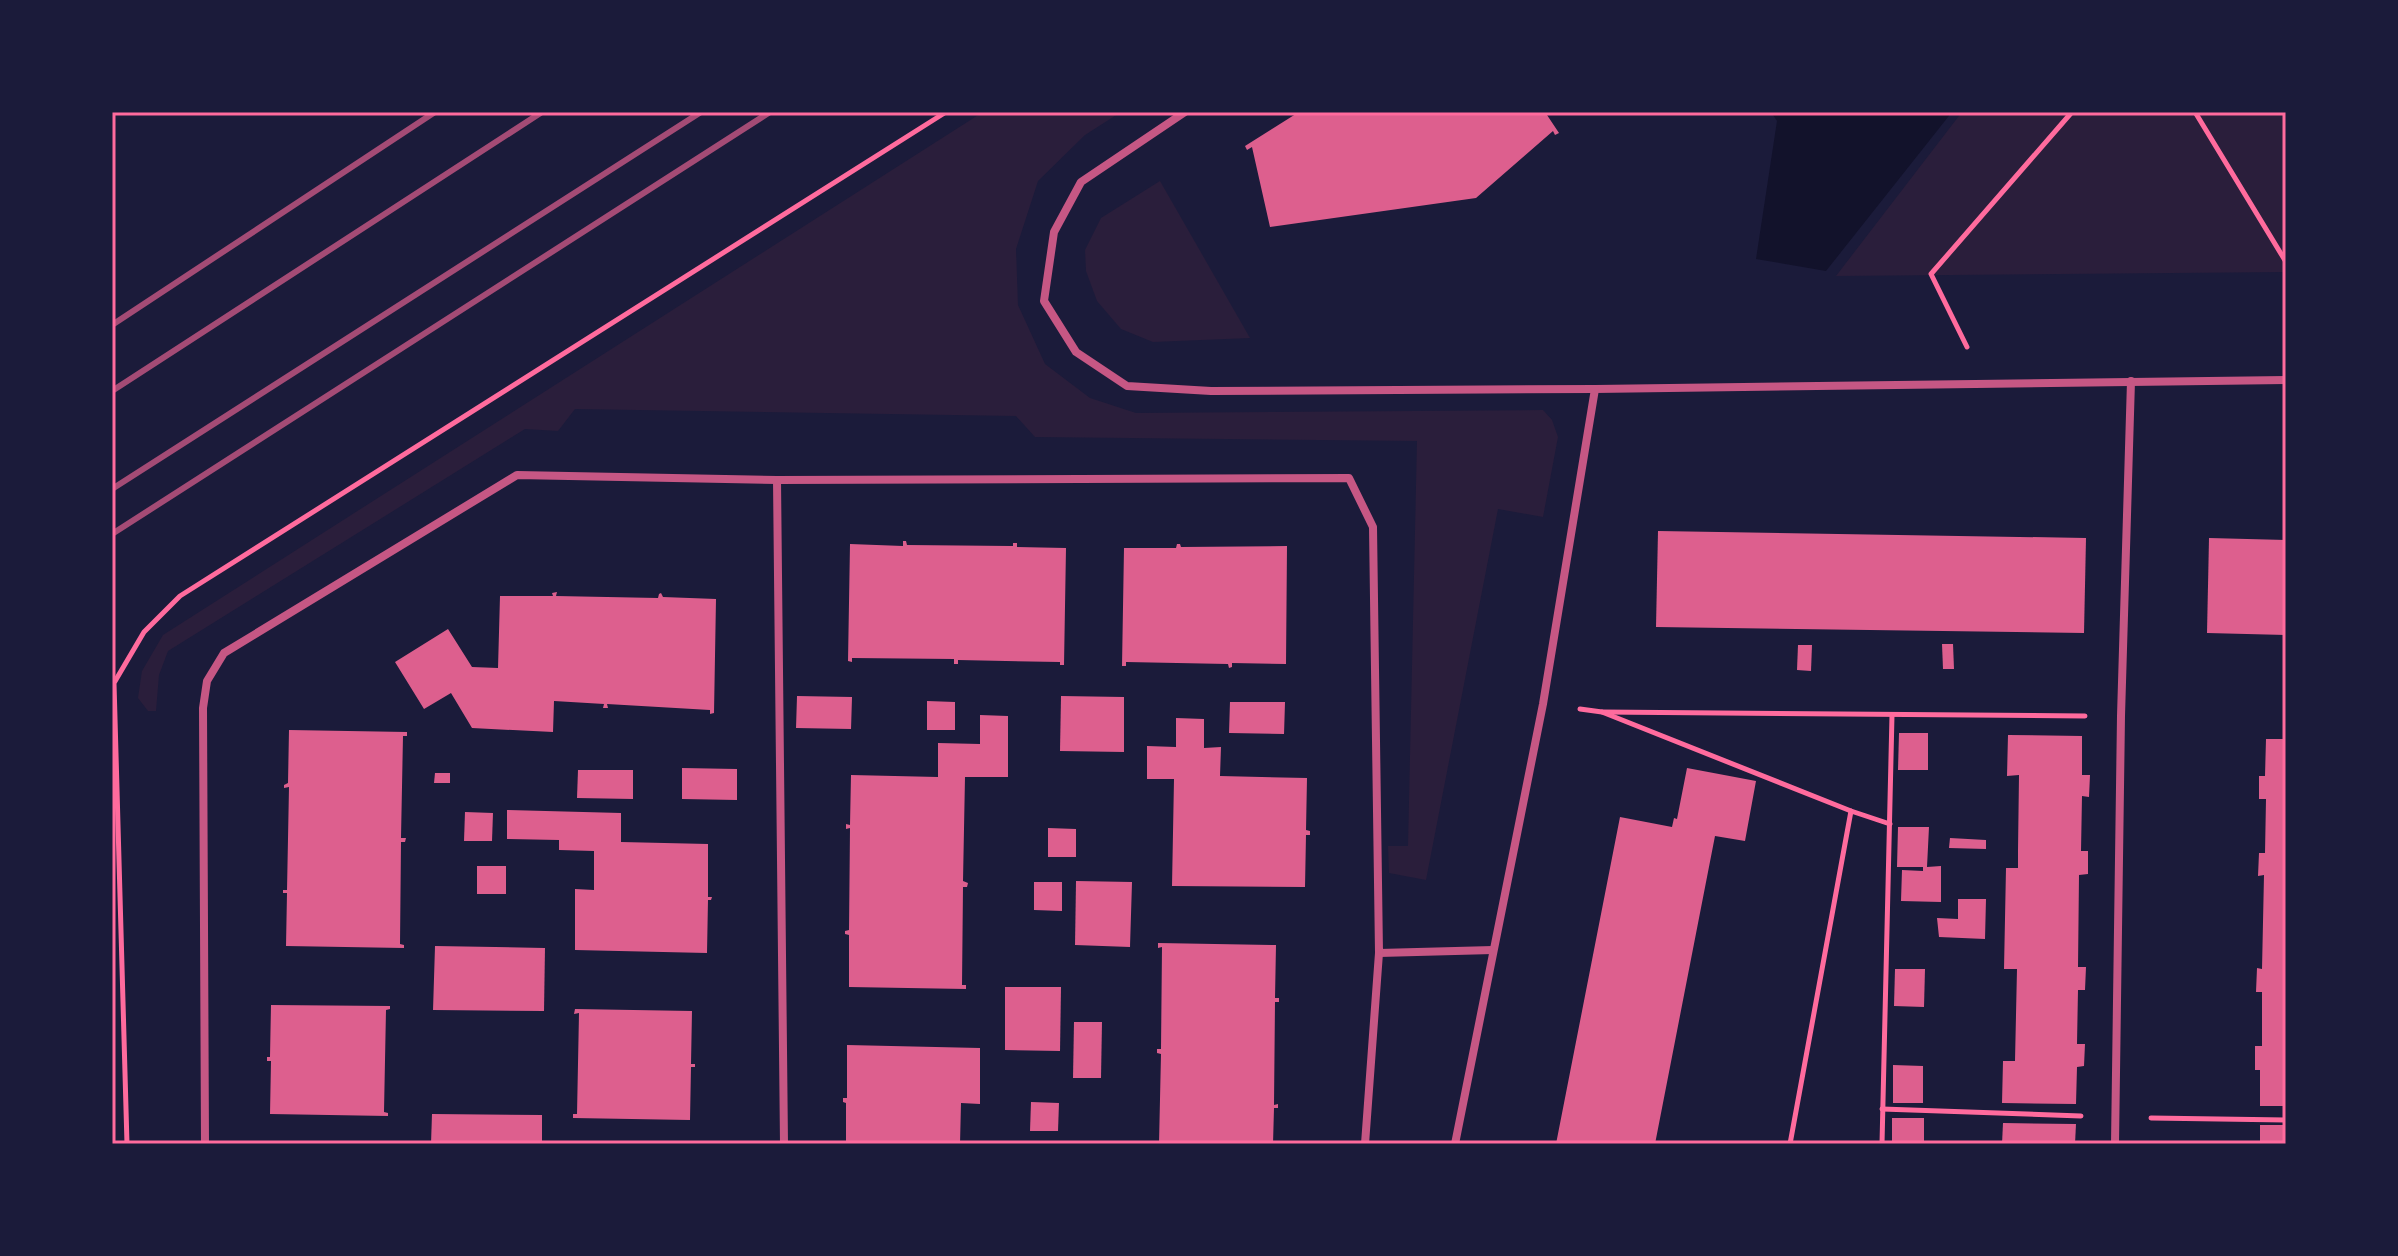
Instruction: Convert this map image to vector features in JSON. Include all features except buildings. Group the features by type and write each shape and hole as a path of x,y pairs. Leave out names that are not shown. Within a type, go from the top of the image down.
{"street":[{"path":"1185,112 1081,182 1054,232 1044,301 1076,352 1127,386 1211,391 2286,380"},
{"path":"2115,1144 2121,716 2131,381"},
{"path":"1455,1144 1543,704 1595,389"},
{"path":"205,1144 203,708 207,681 224,653 517,475 777,480 1349,478 1373,527 1379,953 1365,1144"},
{"path":"777,480 784,1144"},
{"path":"1379,953 1493,950"}],"path":[{"path":"127,1144 114,683 144,632 180,596 946,112"},
{"path":"1985,384 1931,274 2072,112"},
{"path":"2195,112 2286,262"},
{"path":"1543,704 1602,712 2121,716"},
{"path":"1602,712 1890,824"},
{"path":"1882,1144 1892,715"},
{"path":"1790,1144 1851,811"}],"shaded area":[{"path":"983,112 1121,112 1085,135 1038,181 1016,249 1018,305 1045,364 1090,398 1136,413 1543,410 1552,420 1558,437 1543,517 1498,509 1426,880 1389,873 1388,846 1408,846 1417,441 1035,437 1016,416 575,409 558,431 525,429 168,651 159,675 156,711 148,711 138,698 142,671 163,635"},
{"path":"1771,112 1952,112 1826,271 1756,259 1777,121"},
{"path":"1962,112 2286,112 2286,272 1836,276"},
{"path":"1160,181 1250,338 1153,342 1121,329 1097,301 1086,271 1085,250 1101,218"}],"railway":[{"path":"112,325 435,112"},
{"path":"112,391 542,112"},
{"path":"112,489 701,112"},
{"path":"112,534 770,112"}]}
